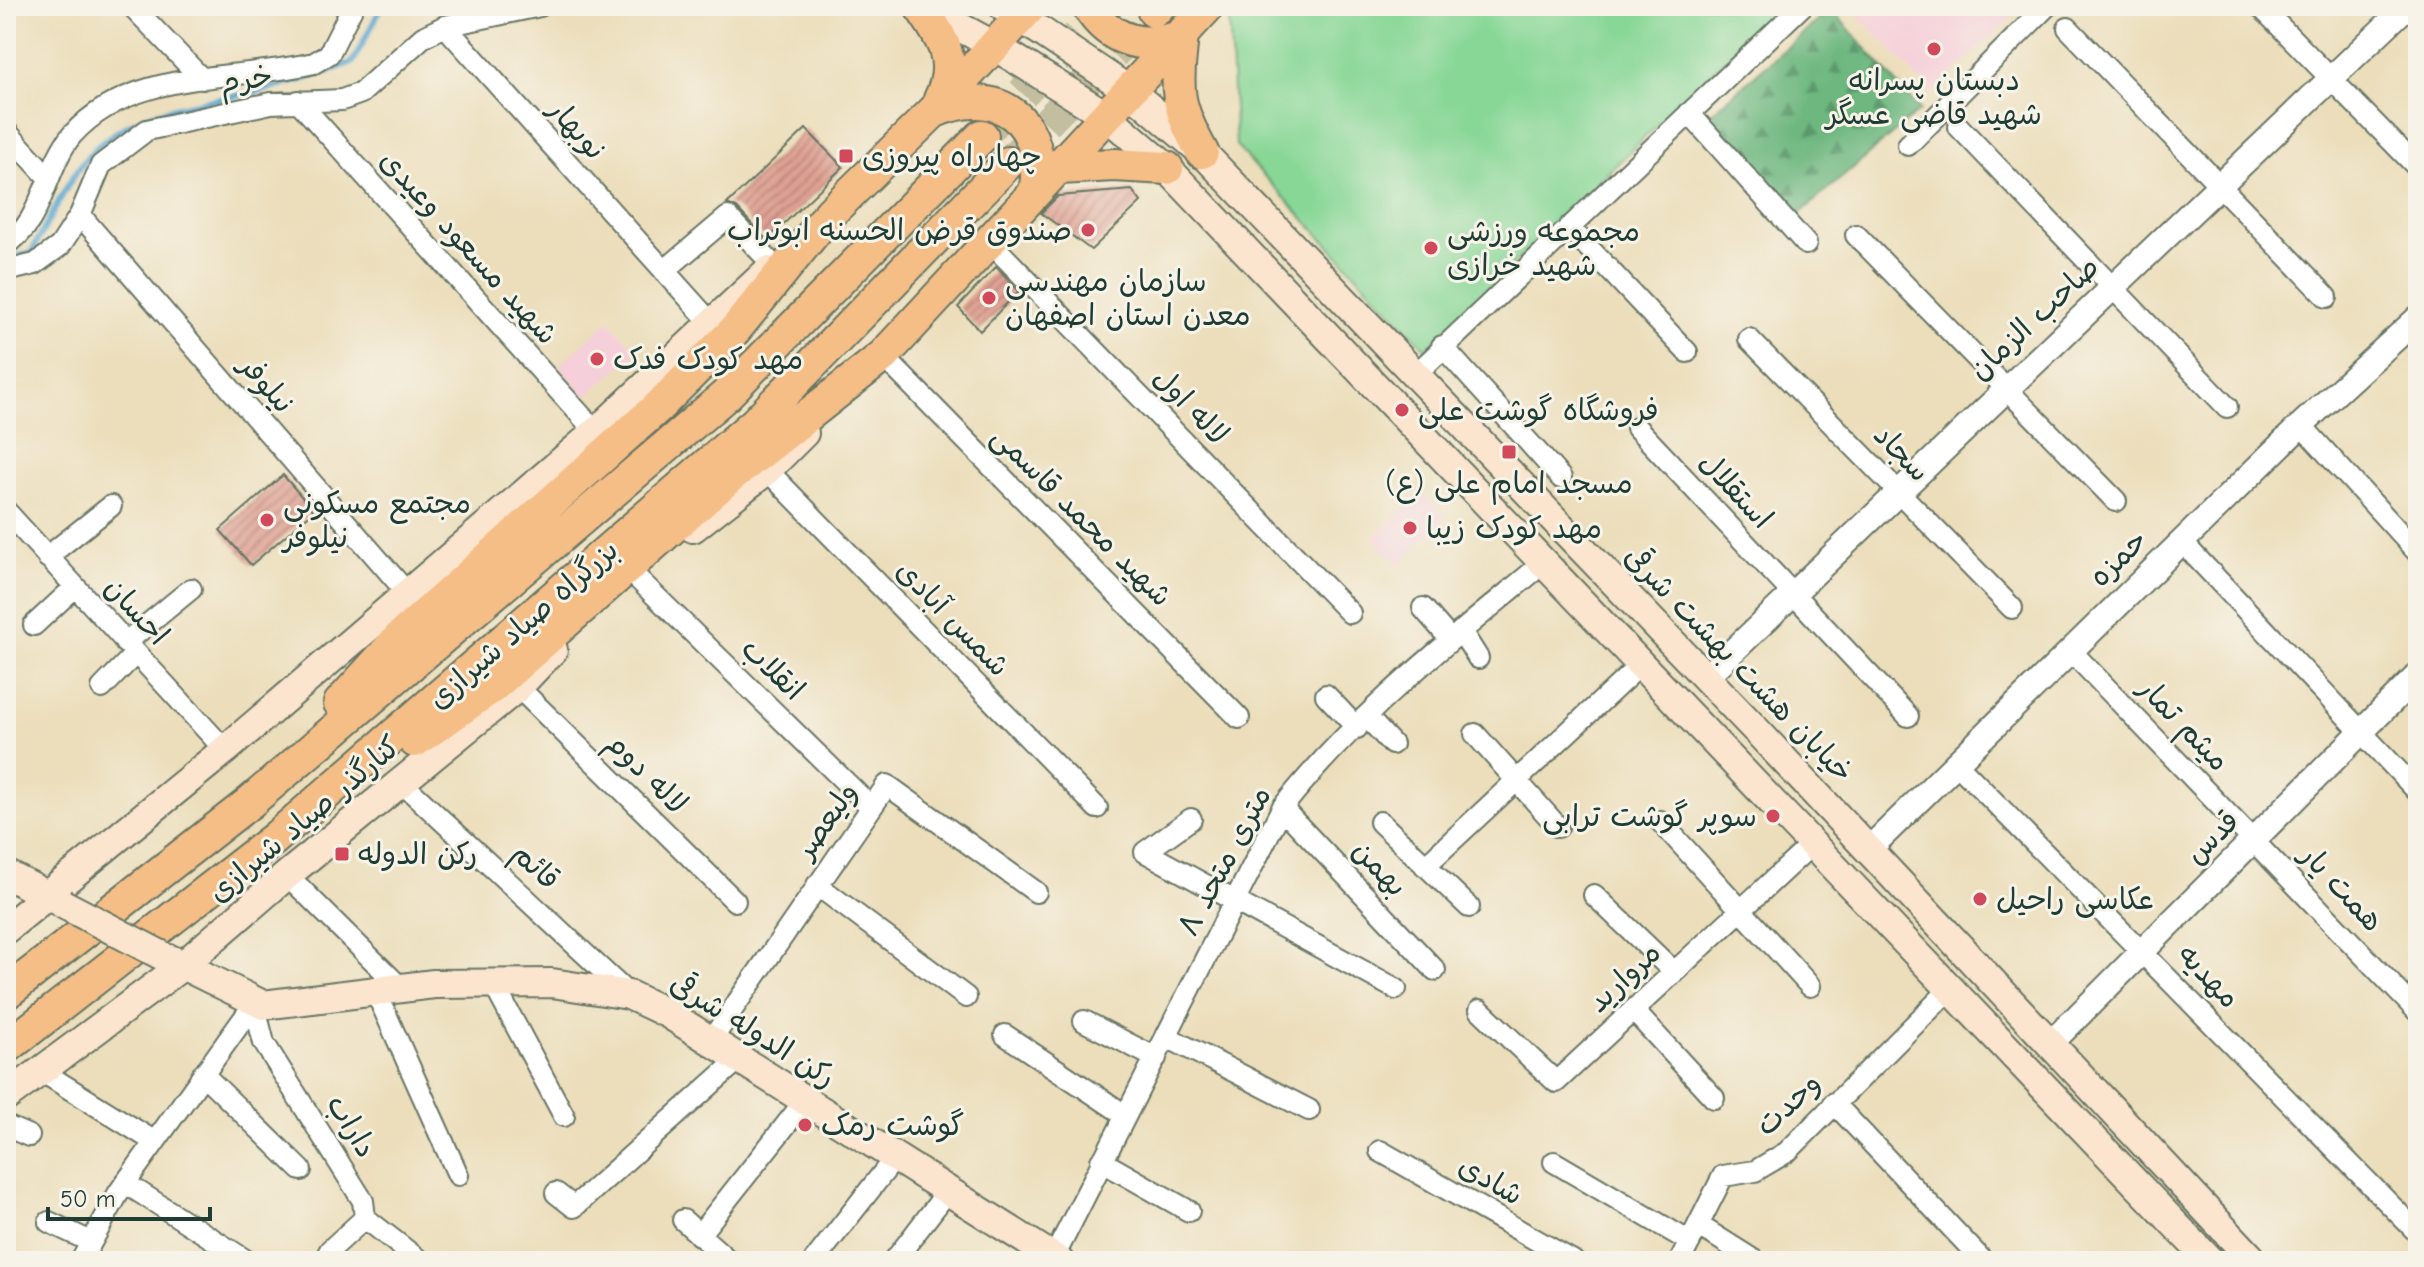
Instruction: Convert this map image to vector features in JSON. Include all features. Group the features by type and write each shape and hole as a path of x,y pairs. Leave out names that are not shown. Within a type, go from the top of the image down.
{"highway":[{"path":"920,6 937,29 950,62 947,85 933,112"},
{"path":"1088,6 1097,21 1115,35 1137,44 1160,44 1182,36"},
{"path":"274,839 491,688 731,476 883,356 1208,6"},
{"path":"249,803 400,637 659,406 734,331 830,213 933,112 993,45 1019,10"},
{"path":"1182,36 1178,96 1181,116 1202,152"},
{"path":"933,112 955,102 980,100 1004,107 1023,123 1036,144 1040,168 1035,192"},
{"name":"بزرگراه صیاد شیرازی","path":"6,993 249,803 726,395 982,136"},
{"name":"بزرگراه صیاد شیرازی","path":"6,1048 274,839 756,422 1008,163"},
{"path":"1060,168 1114,165 1167,168"}],"main road":[{"path":"920,6 993,45 1107,116 1167,168 1810,846 1951,988 2210,1261"},
{"name":"خیابان هشت بهشت شرقی","path":"1019,10 1130,91 1202,152 1706,677 2254,1261"},
{"path":"6,929 56,900 225,750 596,432 830,213"},
{"name":"کنارگذر صیاد شیرازی","path":"6,1097 172,960 287,875 518,687 569,633 634,575 767,470 883,356"},
{"path":"1726,757 1757,731"},
{"name":"رکن الدوله شرقی","path":"6,874 254,1004 294,1004 389,990 493,983 552,983 629,995 667,1013 1055,1260"}],"street":[{"path":"132,6 202,79"},
{"name":"خرم","path":"6,243 21,234 59,153 88,121 162,83 314,63 329,54 353,6"},
{"name":"خرم","path":"6,271 35,264 50,255 68,237 101,165 147,130 271,103 342,100 361,93 423,37 445,26 540,6"},
{"path":"1416,374 1802,6"},
{"path":"1908,145 2047,6"},
{"path":"2260,6 2418,168"},
{"name":"صاحب الزمان","path":"1706,677 2407,6"},
{"name":"نوبهار","path":"445,26 712,324"},
{"path":"2068,28 2327,297"},
{"name":"شهید مسعود وعیدی","path":"298,101 596,432"},
{"path":"1689,113 1806,244"},
{"path":"1959,127 2227,407"},
{"path":"6,131 47,176"},
{"name":"نیلوفر","path":"80,215 408,594"},
{"path":"664,271 728,217 774,266"},
{"path":"1569,227 1687,352"},
{"path":"1856,235 2116,501"},
{"name":"لاله اول","path":"990,242 1350,613"},
{"name":"حمزه","path":"1868,850 2301,425 2416,323"},
{"name":"سجاد","path":"1749,339 2012,608"},
{"path":"1442,346 1561,478"},
{"name":"شهید محمد قاسمی","path":"883,356 1239,718"},
{"path":"2301,425 2418,553"},
{"name":"استقلال","path":"1637,428 1908,716"},
{"name":"شمس آبادی","path":"767,470 1097,808"},
{"path":"47,557 111,506"},
{"name":"احسان","path":"8,519 47,557 225,750"},
{"path":"2181,541 2418,792"},
{"name":"۸ متری متحد","path":"1055,1260 1101,1161 1282,808 1315,766 1362,723 1410,672 1542,564"},
{"name":"انقلاب","path":"634,575 871,807"},
{"path":"34,625 75,587"},
{"path":"102,688 130,649 191,589"},
{"path":"1423,608 1478,658"},
{"name":"میثم تمار","path":"2070,650 2255,839"},
{"path":"1425,866 1639,666"},
{"name":"قدس","path":"2050,1044 2418,675"},
{"name":"لاله دوم","path":"518,687 735,901"},
{"path":"1326,695 1392,744"},
{"path":"1475,734 1558,827"},
{"name":"مهدیه","path":"1955,762 2418,1233"},
{"name":"قائم","path":"401,782 629,995"},
{"name":"ولیعصر","path":"710,1042 887,785 1036,892"},
{"name":"بهمن","path":"1282,808 1435,970"},
{"path":"1191,819 1145,852 1396,989"},
{"path":"1660,821 1810,986"},
{"path":"1380,822 1469,907"},
{"name":"همت یار","path":"2255,839 2418,1012"},
{"name":"مروارید","path":"1480,1010 1556,1082 1810,846"},
{"path":"287,875 389,990 458,1175"},
{"path":"817,885 966,997"},
{"path":"1594,895 1674,972"},
{"path":"493,983 564,1116"},
{"name":"وحدت","path":"1680,1261 1723,1176 1755,1171 1787,1152 1951,988"},
{"path":"81,1261 125,1183 254,1004"},
{"name":"داراب","path":"254,1004 264,1043 363,1201 365,1218"},
{"path":"1633,1010 1714,1098"},
{"path":"1084,1021 1156,1058"},
{"path":"1005,1035 1125,1115"},
{"path":"1167,1037 1309,1110"},
{"path":"556,1193 574,1207 738,1060"},
{"path":"41,1071 155,1142"},
{"path":"203,1074 301,1170"},
{"path":"699,1235 804,1102"},
{"path":"1834,1103 1983,1261"},
{"path":"6,1126 29,1136"},
{"name":"شادی","path":"1380,1151 1573,1261"},
{"path":"814,1261 894,1159"},
{"path":"1101,1161 1189,1211"},
{"path":"1554,1162 1755,1261"},
{"path":"125,1183 236,1258"},
{"path":"894,1261 947,1192"},
{"path":"324,1261 330,1250 365,1218 420,1261"},
{"path":"683,1220 729,1261"},
{"path":"49,1222 91,1242"}],"shaded area":[{"name":"دبستان پسرانه شهید قاضی عسگر","path":"1849,6 2023,6 1932,93"},
{"name":"مهد کودک فدک","path":"609,321 637,352 585,397 558,366"},
{"name":"مهد کودک زیبا","path":"1421,492 1446,517 1398,565 1373,539"}],"green space":[{"name":"مجموعه ورزشی شهید خرازی","path":"1237,6 1780,6 1426,349 1236,146 1229,15"},
{"path":"1831,9 1920,110 1796,217 1708,116"}],"building":[{"path":"806,129 843,167 769,238 764,237 737,208 727,204"},
{"name":"صندوق قرض الحسنه ابوتراب","path":"1132,190 1141,202 1091,250 1041,213 1058,196"},
{"name":"سازمان مهندسی معدن استان اصفهان","path":"996,267 1019,291 980,331 958,307"},
{"name":"مجتمع مسکونی نیلوفر","path":"283,475 314,511 251,565 220,530"}],"waterway":[{"path":"6,259 31,253 75,174 91,153 109,137 128,125 170,109 284,85 353,62 382,6"}],"tunnel":[{"path":"989,128 1106,6"},
{"path":"1013,158 1154,11"}],"place":[{"name":"دبستان پسرانه شهید قاضی عسگر","path":"1934,49"},
{"name":"چهارراه پیروزی","path":"846,156"},
{"name":"صندوق قرض الحسنه ابوتراب","path":"1088,230"},
{"name":"مجموعه ورزشی شهید خرازی","path":"1431,248"},
{"name":"سازمان مهندسی معدن استان اصفهان","path":"989,298"},
{"name":"مهد کودک فدک","path":"597,359"},
{"name":"فروشگاه گوشت علی","path":"1402,410"},
{"name":"مسجد امام علی (ع)","path":"1509,452"},
{"name":"مجتمع مسکونی نیلوفر","path":"267,520"},
{"name":"مهد کودک زیبا","path":"1410,528"},
{"name":"سوپر گوشت ترابی","path":"1773,816"},
{"name":"رکن الدوله","path":"342,854"},
{"name":"عکاسی راحیل","path":"1980,899"},
{"name":"گوشت رمک","path":"805,1125"}]}
